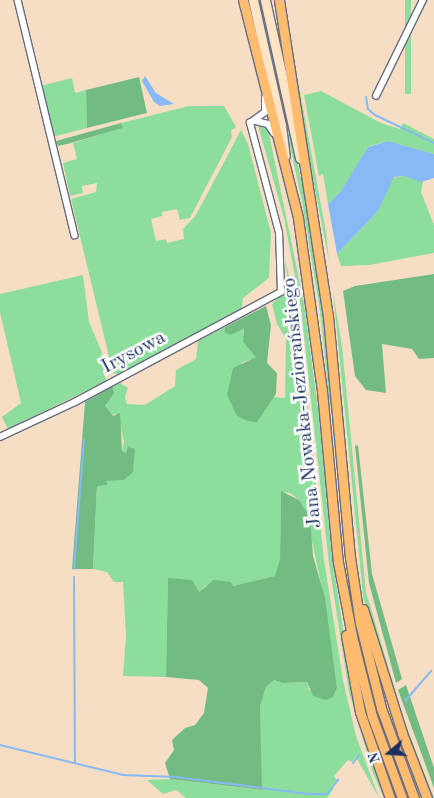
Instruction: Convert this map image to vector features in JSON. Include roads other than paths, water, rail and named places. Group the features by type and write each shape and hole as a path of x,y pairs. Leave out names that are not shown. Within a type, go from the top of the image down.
{"main road":[{"path":"243,0 285,165"},
{"path":"279,0 304,174"},
{"name":"Jana Nowaka-Jeziorańskiego","path":"285,165 298,218 311,304 339,570 360,675 402,798"},
{"name":"Jana Nowaka-Jeziorańskiego","path":"304,174 328,316 353,577 362,632 381,708 414,798"},
{"path":"339,570 355,690 367,735 390,798"},
{"path":"353,577 402,733 427,798"}],"street":[{"path":"18,0 75,235"},
{"name":"Jana Nowaka-Jeziorańskiego","path":"253,0 282,125 285,165"},
{"name":"Jana Nowaka-Jeziorańskiego","path":"266,0 304,174"},
{"path":"376,96 423,0"},
{"path":"265,89 264,112 256,121 268,124 278,138"},
{"name":"Irysowa","path":"0,437 75,402 281,292 281,250 276,218 250,123 256,121"}],"water":[{"path":"145,76 156,93 174,104 160,106 154,102 142,81"},
{"path":"388,141 434,154 434,178 421,182 404,176 394,177 378,211 337,254 328,204 341,191 368,147"}],"waterway":[{"path":"366,97 368,109 375,115 434,143"},
{"path":"74,569 84,439"},
{"path":"74,577 75,762"},
{"path":"405,701 431,671"},
{"path":"0,745 123,775 176,777 308,794 327,794 338,780"},
{"path":"353,763 359,755"}]}
